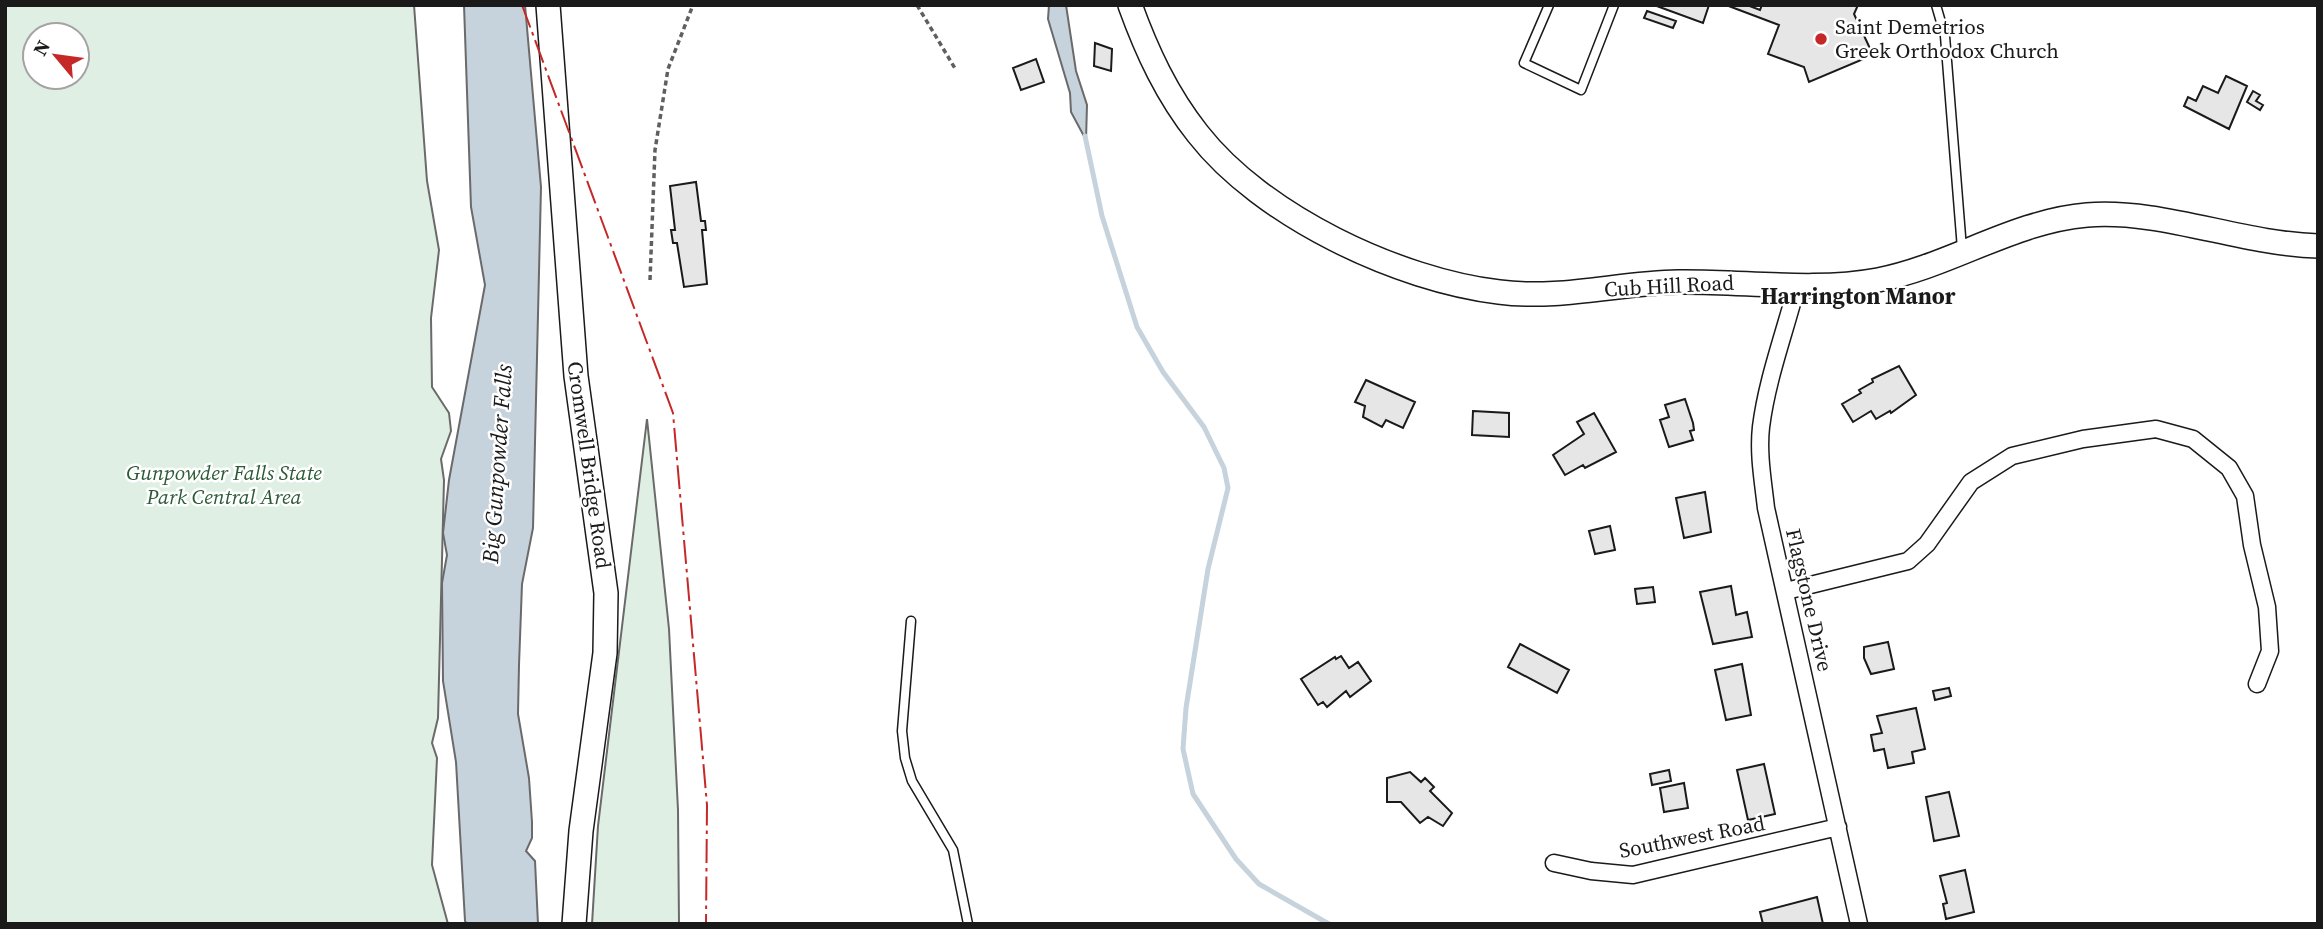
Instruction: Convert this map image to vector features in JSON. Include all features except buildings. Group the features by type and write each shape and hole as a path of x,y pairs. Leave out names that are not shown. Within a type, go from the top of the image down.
{"street":[{"name":"Cromwell Bridge Road","path":"548,5 575,364 606,593 605,653 582,819 574,924"},
{"name":"Cub Hill Road","path":"1130,5 1162,80 1199,136 1221,160 1263,195 1298,217 1402,268 1468,287 1534,295 1670,282 1797,285 1876,280 1962,255 2045,221 2091,215 2146,218 2259,242 2318,247"},
{"name":"Flagstone Drive","path":"1797,285 1769,383 1761,429 1760,460 1766,508 1859,924"},
{"path":"1786,591 1908,561 1927,544 1971,482 2012,456 2083,439 2156,429 2193,439 2229,468 2245,496 2267,607 2270,651 2257,684"},
{"name":"Southwest Road","path":"1554,863 1591,872 1633,875 1838,827"}],"lane":[{"path":"1549,5 1524,63 1581,90 1614,5"},
{"path":"1936,5 1945,36 1962,255"},
{"path":"911,621 902,731 905,758 912,780 953,850 968,924"}],"path":[{"path":"650,280 655,150 668,69 693,5"},
{"path":"918,5 957,70"}],"green space":[{"name":"Gunpowder Falls State Park Central Area","path":"5,5 414,5 427,181 439,250 431,318 432,387 449,413 451,431 441,459 444,480 438,718 432,743 437,758 432,865 448,924 5,924"},
{"path":"647,419 669,629 678,810 679,924 592,924 598,826"}],"water":[{"name":"Big Gunpowder Falls","path":"464,5 525,5 541,187 533,528 522,584 518,714 529,778 532,822 532,838 526,851 535,861 538,924 467,924 465,921 456,762 443,681 442,583 447,555 443,533 449,480 485,285 471,207"},
{"path":"1049,5 1066,5 1076,71 1087,105 1086,140 1071,112 1070,93 1048,19"}],"waterway":[{"path":"1085,136 1102,216 1137,327 1163,372 1204,427 1224,468 1228,488 1208,569 1186,708 1183,749 1193,794 1236,859 1259,884 1329,924"}],"power":[{"path":"522,5 673,413 707,805 706,924"}],"place":[{"name":"Saint Demetrios Greek Orthodox Church","path":"1821,39"}],"district":[{"name":"Harrington Manor","path":"1858,296"}]}
